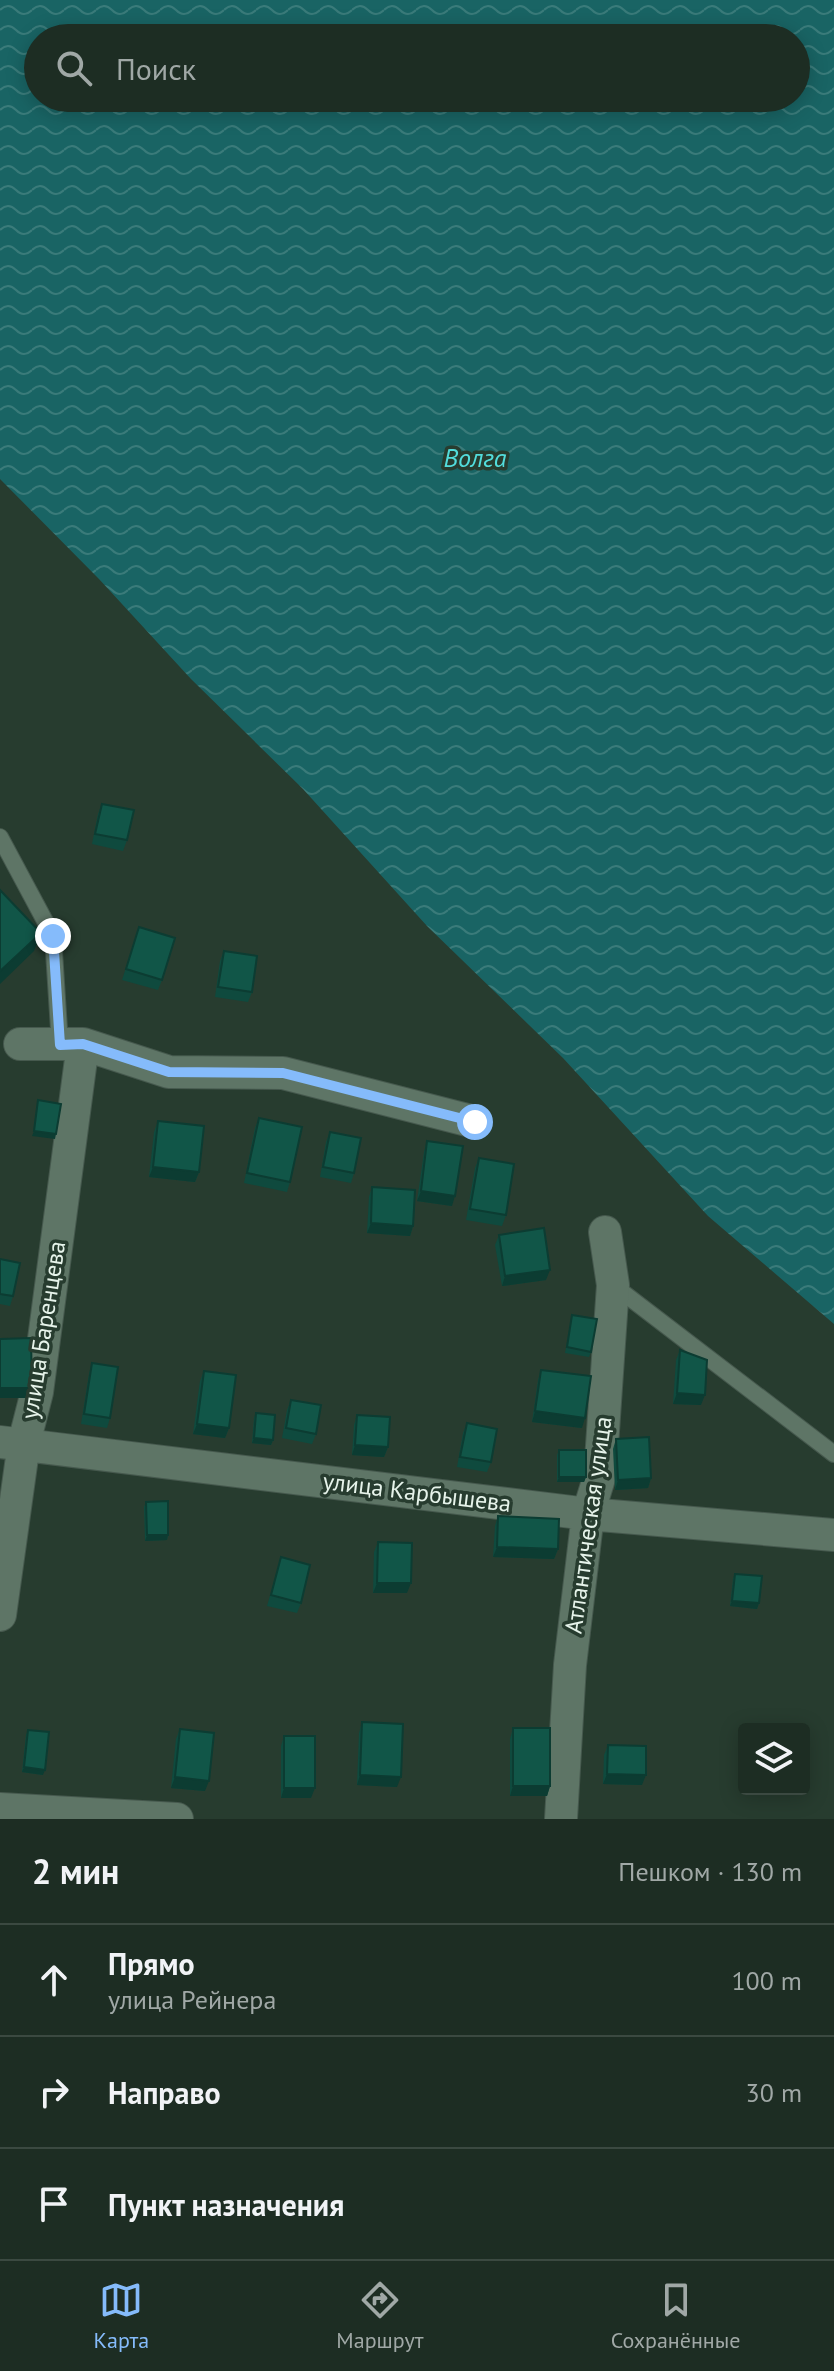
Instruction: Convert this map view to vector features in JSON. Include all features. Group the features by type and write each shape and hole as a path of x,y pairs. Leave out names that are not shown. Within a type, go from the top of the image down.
{"street":[{"path":"10,1048 72,1044 169,1072 283,1073 475,1122"},
{"name":"улица Баренцева","path":"0,1615 12,1443 37,1392 72,1044"},
{"name":"Атлантическая улица","path":"561,1819 570,1665 588,1514 600,1475 613,1285 605,1232"},
{"name":"улица Карбышева","path":"12,1443 588,1514 834,1535"},
{"path":"0,1809 177,1819"}],"lane":[{"path":"0,837 53,936 72,1044"},
{"path":"613,1285 834,1454"}],"water":[{"name":"Волга","path":"0,0 834,0 834,1324 708,1216 563,1058 427,926 303,789 191,679 99,579 0,479"}],"building":[{"path":"102,804 134,810 127,840 95,834"},
{"path":"0,890 41,933 0,971"},
{"path":"139,927 175,938 162,980 126,969"},
{"path":"224,951 257,956 252,992 218,987"},
{"path":"38,1100 61,1104 56,1134 34,1131"},
{"path":"259,1118 302,1127 290,1182 247,1173"},
{"path":"158,1121 204,1126 199,1172 153,1167"},
{"path":"330,1132 361,1138 354,1173 323,1167"},
{"path":"427,1141 463,1146 455,1196 421,1191"},
{"path":"479,1158 514,1164 506,1215 470,1209"},
{"path":"372,1187 415,1190 413,1226 371,1223"},
{"path":"544,1228 550,1270 505,1276 499,1235"},
{"path":"0,1259 20,1263 13,1296 0,1294"},
{"path":"572,1315 597,1319 591,1352 567,1347"},
{"path":"31,1338 32,1388 0,1388 0,1339"},
{"path":"680,1350 707,1360 705,1395 677,1393"},
{"path":"92,1363 118,1367 110,1418 84,1414"},
{"path":"541,1370 591,1376 585,1418 535,1411"},
{"path":"204,1371 236,1375 229,1428 197,1424"},
{"path":"291,1400 321,1405 316,1434 286,1428"},
{"path":"256,1413 275,1415 273,1440 254,1438"},
{"path":"357,1415 390,1417 388,1447 355,1445"},
{"path":"467,1423 497,1429 491,1462 460,1457"},
{"path":"649,1437 651,1478 618,1480 616,1439"},
{"path":"559,1450 586,1450 586,1477 559,1477"},
{"path":"168,1501 168,1535 147,1535 146,1502"},
{"path":"498,1516 559,1519 558,1549 497,1547"},
{"path":"378,1542 412,1543 411,1583 377,1583"},
{"path":"281,1557 310,1565 301,1603 271,1595"},
{"path":"735,1574 762,1576 759,1603 732,1601"},
{"path":"362,1722 403,1724 401,1777 360,1775"},
{"path":"513,1728 550,1728 550,1786 513,1786"},
{"path":"180,1729 214,1733 209,1781 175,1777"},
{"path":"28,1730 49,1732 45,1770 24,1767"},
{"path":"284,1736 315,1736 315,1788 284,1788"},
{"path":"608,1745 646,1746 646,1775 607,1774"}],"route":[{"path":"53,936 60,1045 83,1044 169,1072 283,1073 475,1122"}]}
